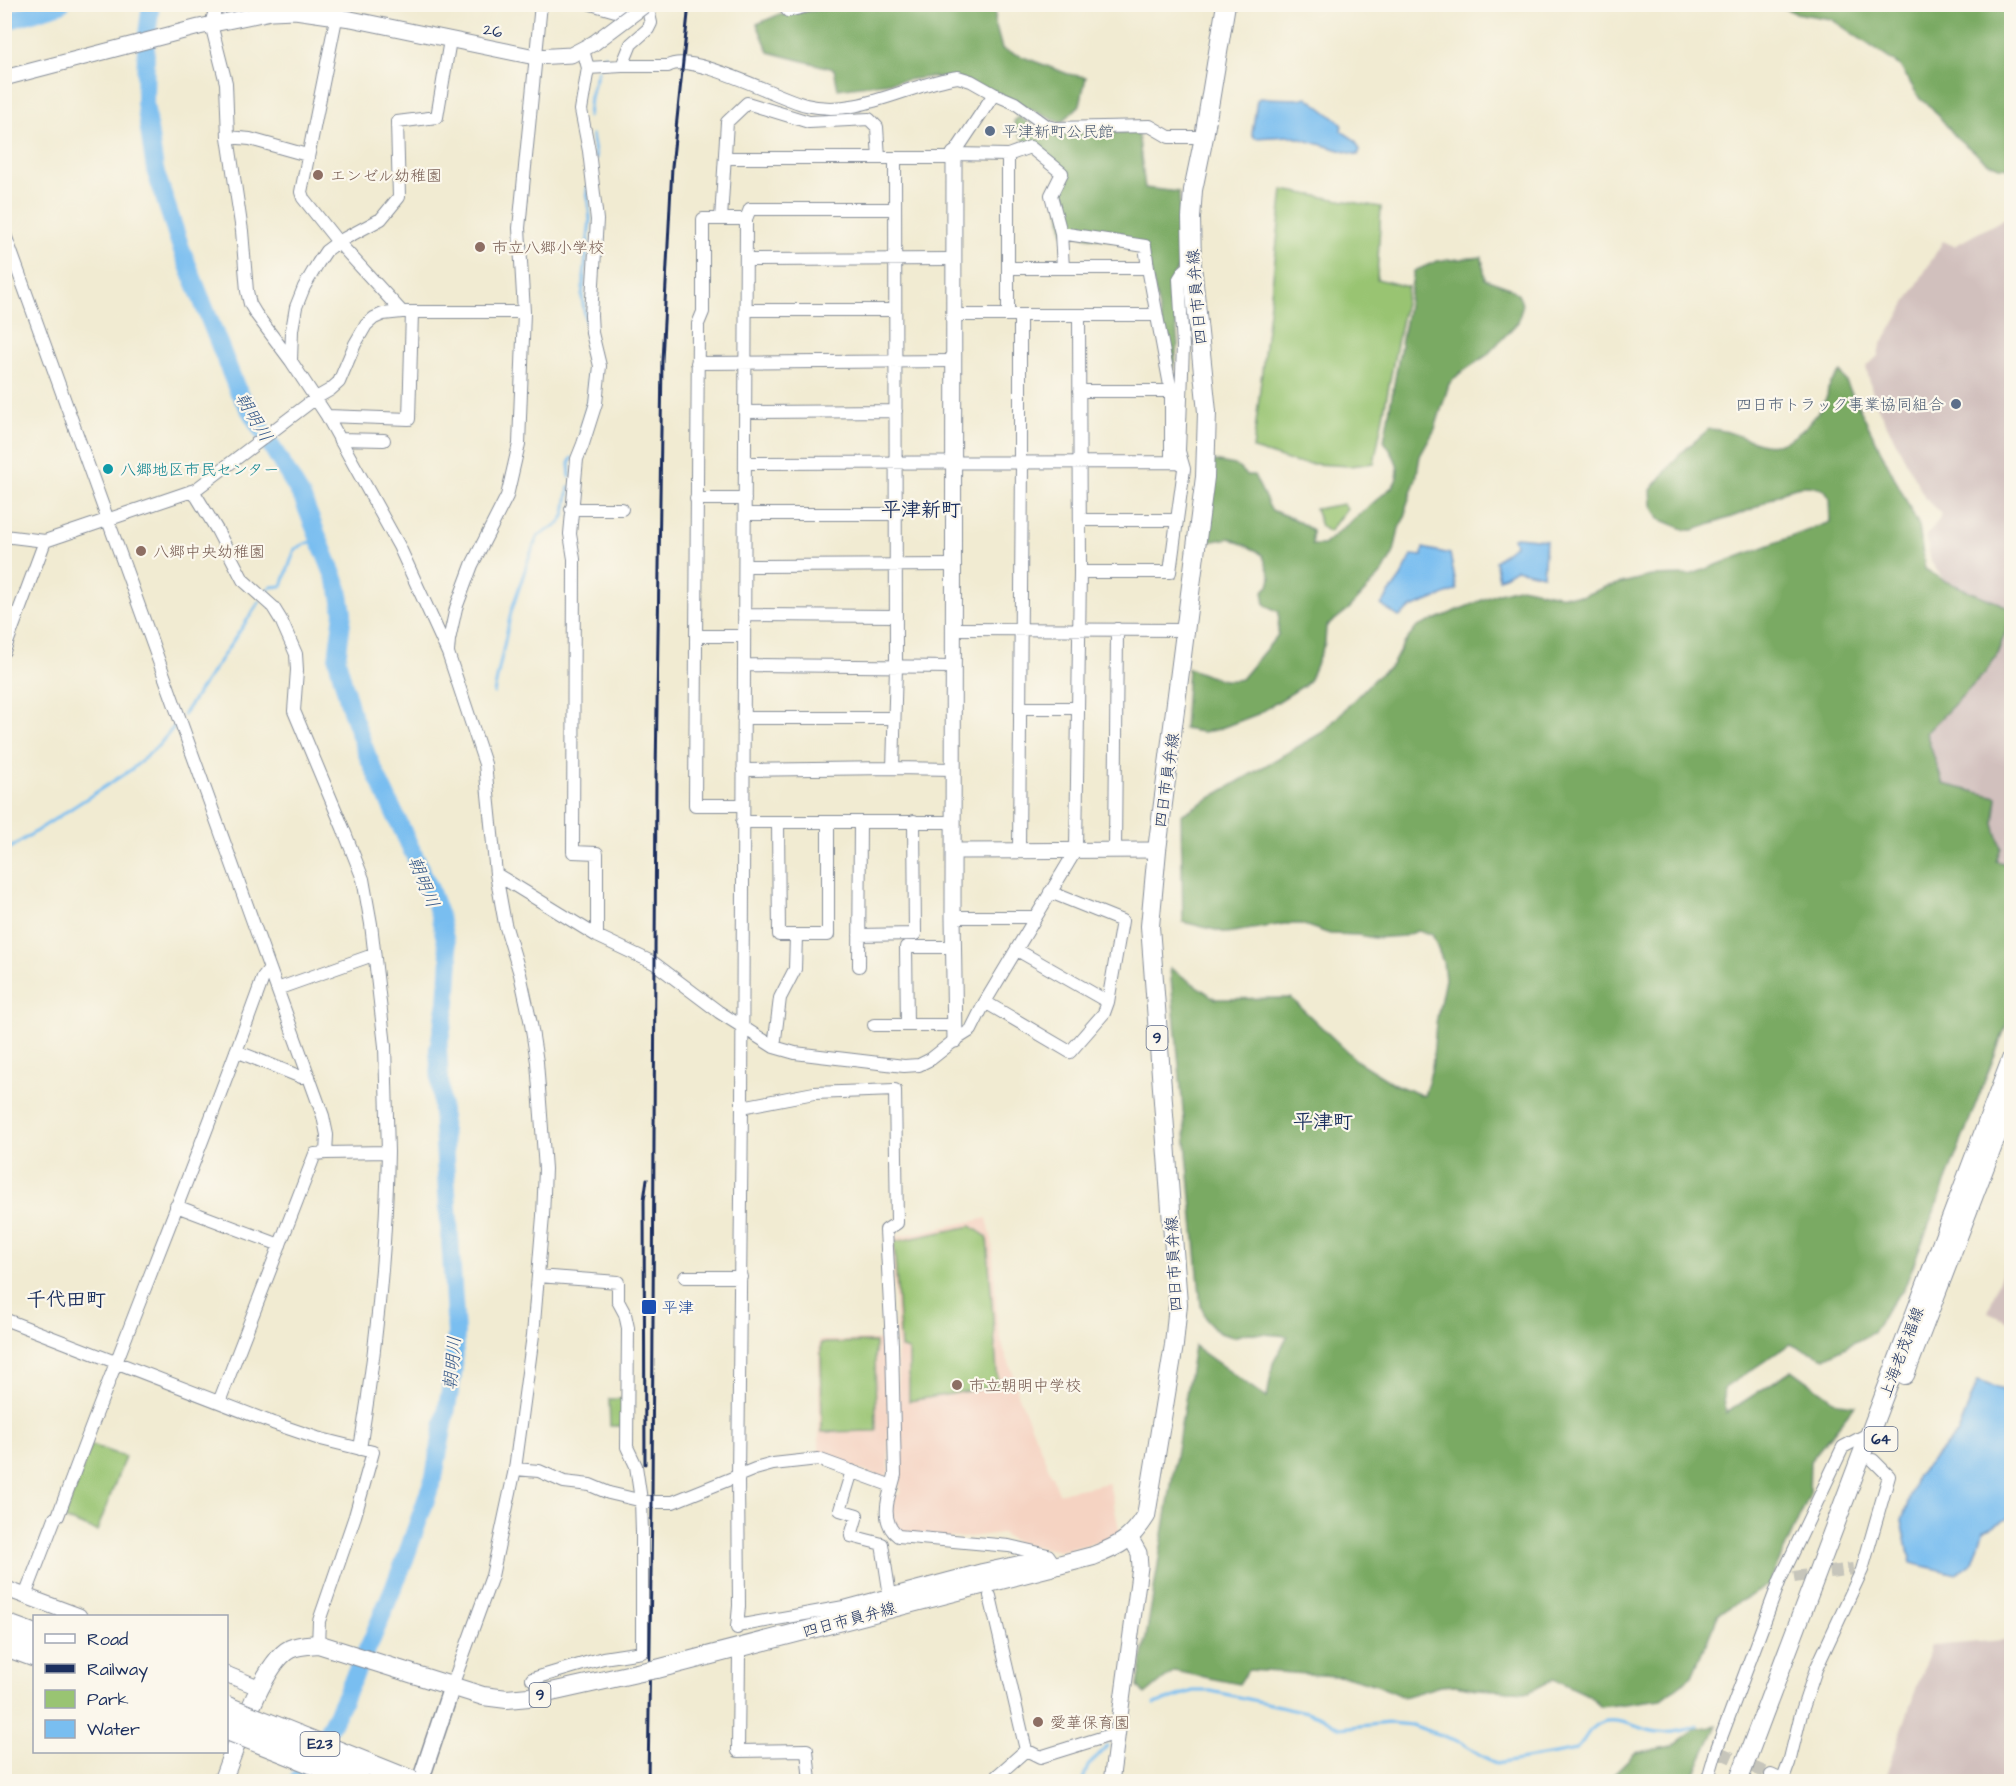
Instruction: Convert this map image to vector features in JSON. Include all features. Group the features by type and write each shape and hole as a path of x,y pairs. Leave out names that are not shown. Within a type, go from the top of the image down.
{"highway":[{"path":"4,1624 33,1635"},
{"path":"4,1645 33,1656"},
{"name":"E23","path":"228,1708 413,1782"},
{"name":"E23","path":"228,1730 360,1782"}],"main road":[{"name":"四日市員弁線","path":"326,1646 483,1696 507,1699 555,1692 649,1671 1052,1560 1093,1556 1118,1546 1130,1537 1146,1516 1174,1345 1178,1304 1150,926 1157,850 1206,477 1207,412 1192,264 1193,190 1226,4"},
{"name":"上海老茂福線","path":"1738,1782 2012,1057"},
{"name":"上海老茂福線","path":"1752,1782 2012,1096"},
{"path":"222,1782 260,1688 275,1663 290,1650 326,1646"},
{"path":"420,1782 445,1684"}],"street":[{"path":"217,4 205,26 226,83 228,138 248,297 256,314 291,361 327,416 399,546 448,653 485,764 496,874 505,924 527,1004 537,1062 545,1169 533,1335 515,1469 492,1576 445,1684"},
{"path":"448,653 448,640 454,616 472,565 507,496 514,474 519,444 524,312 519,228 542,4"},
{"path":"591,4 619,12 623,4"},
{"path":"621,66 632,44 648,29 651,23 645,4"},
{"name":"26","path":"4,78 100,52 270,12 338,11 450,40 535,57 558,57 571,55 589,47 645,4"},
{"path":"783,4 788,11 816,4"},
{"path":"327,416 410,419 407,312 338,242 303,198 301,192 338,11"},
{"path":"291,361 292,330 296,307 304,287 326,251 381,219 399,197 397,122 437,117 450,40"},
{"path":"589,47 591,68 581,110 589,151 597,220 591,315 592,333 600,366 596,402 577,459 570,534 574,559 573,852 597,853 597,936"},
{"path":"591,68 699,64 796,102 818,107 862,104 958,76 1015,103 1047,126 1055,128 1150,126 1169,137 1204,137"},
{"path":"496,874 597,936 654,963 718,1012 774,1047 795,1053 912,1066 931,1059 954,1033 954,156 994,94"},
{"path":"721,219 727,122 747,103 809,122 869,119 877,127 879,158"},
{"path":"228,138 250,139 307,155"},
{"path":"725,158 895,158 1008,155 1030,147 1062,173 1052,195 1061,233 1063,268"},
{"path":"1008,155 1008,268 1014,315 1021,463 1022,628 1019,851"},
{"path":"893,768 896,667 895,158"},
{"path":"895,209 750,209 746,219 738,1476 740,1606 737,1627 890,1596 982,1570 1052,1560"},
{"path":"743,805 694,805 697,363 698,324 703,312 703,219 746,219"},
{"path":"4,232 309,1076 323,1116 327,1135 327,1153"},
{"path":"1061,233 1145,246 1171,391 1176,462"},
{"path":"746,260 953,259"},
{"path":"1176,462 1179,452 1183,346 1179,279 1192,264"},
{"path":"1008,268 1148,268"},
{"path":"746,310 895,310"},
{"path":"4,536 45,542 193,491 339,382 355,344 366,325 383,314 524,312"},
{"path":"953,315 1156,315"},
{"path":"874,1025 907,1025 954,1033 971,1030 985,1002 1076,850 1080,572 1079,315"},
{"path":"697,363 954,361"},
{"path":"1079,391 1171,391"},
{"path":"746,412 896,411"},
{"path":"339,439 384,440"},
{"path":"745,463 1176,462 1184,469 1170,572 1080,572"},
{"path":"193,491 217,530 243,580 273,607 296,654 294,711 363,879 385,1046 388,1152 387,1221 374,1361 360,1449"},
{"path":"696,499 745,499"},
{"path":"571,509 622,509"},
{"path":"745,514 896,514"},
{"path":"1080,520 1177,520"},
{"path":"4,651 45,542"},
{"path":"745,566 954,565"},
{"path":"744,615 896,616"},
{"path":"953,629 1186,630"},
{"path":"1115,850 1117,629"},
{"path":"696,636 744,636"},
{"path":"744,665 953,667"},
{"path":"1021,708 1078,708"},
{"path":"743,718 893,718"},
{"path":"743,770 893,768 954,770"},
{"path":"859,935 915,934 914,821"},
{"path":"742,822 953,822"},
{"path":"778,822 779,935 796,936 828,935 828,822"},
{"path":"859,966 860,822"},
{"path":"953,851 1157,850"},
{"path":"985,1002 1070,1052 1104,1013 1108,1002 1122,921 1050,892"},
{"path":"953,917 1036,917"},
{"path":"774,1047 780,998 795,969 796,936"},
{"path":"907,1025 906,947 953,947"},
{"path":"1017,950 1108,1002"},
{"path":"277,989 373,955"},
{"path":"25,1596 55,1518 58,1516 262,978 270,969"},
{"path":"236,1051 301,1077 309,1076"},
{"path":"742,1107 814,1093 895,1090 897,1223 886,1230 892,1344 895,1475 887,1501 887,1518 891,1531 898,1536 1009,1546 1052,1560"},
{"path":"219,1402 315,1154 388,1152"},
{"path":"176,1206 280,1245"},
{"path":"532,1679 603,1658 642,1652 641,1500 636,1466 627,1447 628,1328 625,1314 618,1301 618,1282 538,1276"},
{"path":"685,1277 741,1277"},
{"path":"4,1319 317,1438 373,1452 355,1516 319,1621 326,1646"},
{"path":"1707,1782 1780,1580 1843,1447 1870,1433"},
{"path":"515,1469 539,1471 564,1482 590,1485 609,1493 652,1503 673,1502 773,1464 818,1459 892,1486"},
{"path":"1778,1779 1789,1762 1801,1714 1816,1670 1849,1600 1889,1476 1873,1460"},
{"path":"852,1470 840,1510 857,1515 851,1536 882,1544 890,1596"},
{"path":"1111,1782 1140,1568 1139,1553 1130,1537"},
{"path":"1780,1580 1794,1577"},
{"path":"4,1588 74,1615"},
{"path":"990,1596 1026,1750"},
{"path":"739,1653 738,1751 807,1750 810,1782"},
{"path":"228,1675 260,1688"},
{"path":"1026,1750 1040,1757 1117,1734"},
{"path":"990,1782 1026,1750"}],"shaded area":[{"path":"2011,215 2011,608 1945,581 1937,571 1931,561 1926,539 1941,514 1925,498 1875,402 1866,367 1878,356 1880,347 1943,241 1954,246"},
{"path":"2011,618 2011,865 1996,862 2001,848 1994,824 1997,797 1943,784 1926,733 1985,673 1996,657"},
{"name":"市立朝明中学校","path":"987,1218 992,1240 997,1322 1003,1347 1018,1394 1059,1493 1109,1483 1120,1533 1096,1543 1060,1551 1017,1543 1001,1533 960,1538 899,1534 891,1518 894,1496 900,1494 896,1318 891,1238"},
{"path":"2011,1245 2011,1322 1988,1312"},
{"path":"819,1340 887,1340 889,1472 885,1478 819,1457"},
{"path":"2011,1635 2011,1781 1884,1781 1931,1646 2004,1640"}],"green space":[{"path":"856,5 996,5 995,23 1002,49 1068,74 1086,77 1080,105 1061,123 961,79 930,77 838,89 834,69 769,52 757,24 778,15"},
{"path":"1765,5 2011,5 2011,168 1999,167 1985,161 1956,137 1932,108 1920,99 1900,66 1831,19 1795,13 1780,6"},
{"path":"1019,117 1037,128 1057,134 1138,132 1145,188 1179,192 1182,261 1172,279 1178,345 1172,370 1145,245 1063,233 1058,196 1066,172 1027,144 1021,137 1014,121"},
{"path":"1283,190 1381,207 1377,279 1408,287 1374,463 1350,466 1297,463 1253,449"},
{"path":"1482,257 1485,279 1510,288 1521,300 1522,307 1518,322 1486,356 1460,373 1449,384 1435,429 1420,456 1416,479 1406,507 1406,515 1399,528 1394,552 1383,572 1349,609 1326,627 1325,643 1310,679 1305,685 1258,714 1216,730 1202,732 1184,729 1188,668 1220,679 1241,679 1278,635 1279,612 1265,605 1263,591 1269,586 1271,578 1263,556 1230,538 1203,543 1213,461 1235,465 1247,475 1254,475 1271,510 1294,519 1312,530 1312,545 1323,545 1393,486 1398,474 1396,463 1384,441 1414,271 1437,261"},
{"path":"1841,372 1919,526 1925,569 1945,581 2011,608 2011,618 1996,657 1985,673 1926,733 1943,784 1997,797 1994,824 2001,848 1996,861 2011,865 2011,1013 1904,1289 1887,1309 1874,1332 1825,1358 1790,1344 1723,1389 1726,1413 1792,1370 1838,1403 1855,1405 1810,1461 1809,1496 1768,1586 1719,1613 1692,1676 1662,1699 1601,1707 1588,1695 1554,1679 1529,1692 1477,1689 1455,1685 1440,1686 1403,1697 1377,1685 1349,1677 1248,1670 1239,1684 1174,1671 1145,1695 1138,1686 1194,1346 1267,1398 1273,1363 1288,1336 1248,1333 1233,1337 1219,1333 1207,1320 1201,1306 1170,968 1216,999 1291,998 1357,1061 1394,1084 1424,1096 1432,1068 1436,1023 1445,979 1443,962 1432,934 1417,931 1404,936 1374,938 1330,934 1301,924 1284,924 1227,933 1183,922 1181,815 1323,732 1374,679 1392,665 1403,645 1417,627 1499,593 1521,587 1558,595 1583,596 1605,587 1651,576 1690,575 1830,522 1829,497 1825,490 1804,486 1787,490 1738,515 1694,530 1686,530 1659,519 1652,505 1651,490 1680,454 1709,429 1764,444 1784,442 1793,437 1817,414 1831,383"},
{"path":"1343,504 1347,508 1329,532 1321,526 1315,509"},
{"path":"971,1226 987,1237 998,1386 909,1401 909,1350 901,1348 894,1242"},
{"path":"875,1342 876,1431 822,1432 821,1343"},
{"path":"609,1399 623,1399 624,1426 610,1426"},
{"path":"91,1445 125,1457 97,1531 64,1519"},
{"path":"1717,1725 1691,1781 1606,1781 1635,1753 1672,1746 1696,1729"}],"water":[{"path":"1307,97 1342,124 1341,131 1355,140 1360,150 1358,155 1290,136 1255,138 1252,134 1257,100 1260,98 1299,99"},
{"path":"1513,538 1546,540 1543,575 1516,569 1499,579 1495,561 1515,545"},
{"path":"1423,548 1450,554 1457,590 1411,608 1399,617 1381,605 1401,577 1412,555 1422,556"},
{"path":"1978,1381 2011,1393 2011,1517 1984,1530 1973,1562 1957,1574 1911,1563 1902,1521 1917,1475 1958,1433"}],"waterway":[{"path":"4,22 61,4"},
{"name":"朝明川","path":"151,4 146,43 145,103 155,170 181,248 237,389 302,497 339,589 343,613 337,659 351,711 368,757 430,889 450,959 447,1003 438,1049 456,1333 453,1375 434,1477 404,1562 372,1639 332,1723 297,1782"},
{"path":"601,65 605,55"},
{"path":"588,117 590,97 598,71"},
{"path":"592,135 596,158"},
{"path":"586,322 582,297 590,219 588,187"},
{"path":"581,432 590,396 588,375 590,347"},
{"path":"570,477 569,463 572,458"},
{"path":"494,693 511,612 530,555 538,536 560,523 565,514 569,487"},
{"path":"264,596 270,587 282,586 295,549 319,540"},
{"path":"183,715 260,601"},
{"path":"4,852 132,769 159,745 177,723"},
{"path":"1154,1704 1193,1691 1211,1691 1307,1712 1340,1728 1389,1723 1412,1725 1460,1742 1496,1764 1572,1751 1581,1744 1594,1727 1606,1721 1622,1722 1666,1733 1698,1726"},
{"path":"1082,1782 1088,1766 1107,1746"},
{"path":"308,1772 321,1782"}],"tunnel":[{"path":"1794,1577 1853,1569"},
{"path":"1721,1753 1771,1775"}],"railway":[{"path":"648,1782 656,775 662,361 672,167 689,4"},
{"path":"645,1464 644,1200 647,1179"}],"place":[{"name":"平津新町公民館","path":"990,131"},
{"name":"エンゼル幼稚園","path":"318,175"},
{"name":"市立八郷小学校","path":"480,247"},
{"name":"四日市トラック事業協同組合","path":"1956,404"},
{"name":"八郷地区市民センター","path":"108,469"},
{"name":"八郷中央幼稚園","path":"141,551"},
{"name":"平津","path":"649,1307"},
{"name":"市立朝明中学校","path":"957,1385"},
{"name":"愛華保育園","path":"1038,1722"}],"district":[{"name":"平津新町","path":"921,509"},
{"name":"平津町","path":"1323,1121"},
{"name":"千代田町","path":"66,1299"}]}
